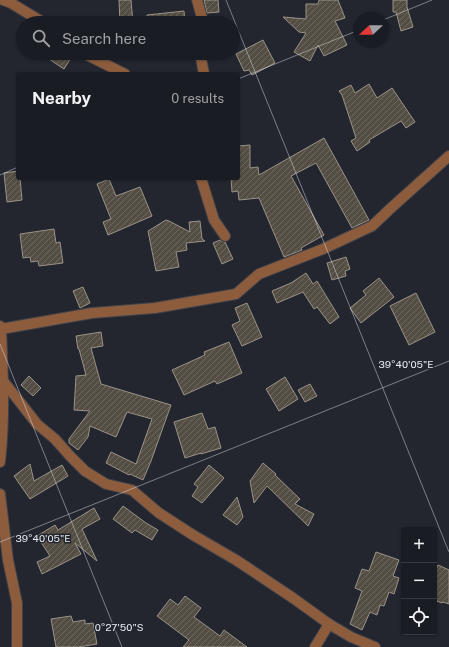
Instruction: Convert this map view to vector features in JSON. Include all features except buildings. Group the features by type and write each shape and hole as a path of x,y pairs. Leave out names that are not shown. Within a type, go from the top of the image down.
{"street":[{"path":"3,0 32,16"},
{"path":"197,0 201,16"},
{"path":"97,60 121,72"},
{"path":"201,60 204,72"},
{"path":"0,462 3,435 4,382 1,327 92,313 155,308 236,294 258,274 323,249 372,226 449,156"},
{"path":"202,180 214,220 225,236"},
{"path":"4,382 38,424 55,439 85,471 106,484 132,490 159,513 236,560 329,624 351,637 375,647"},
{"path":"0,494 2,526 16,604 17,647"},
{"path":"315,647 329,624"}]}
